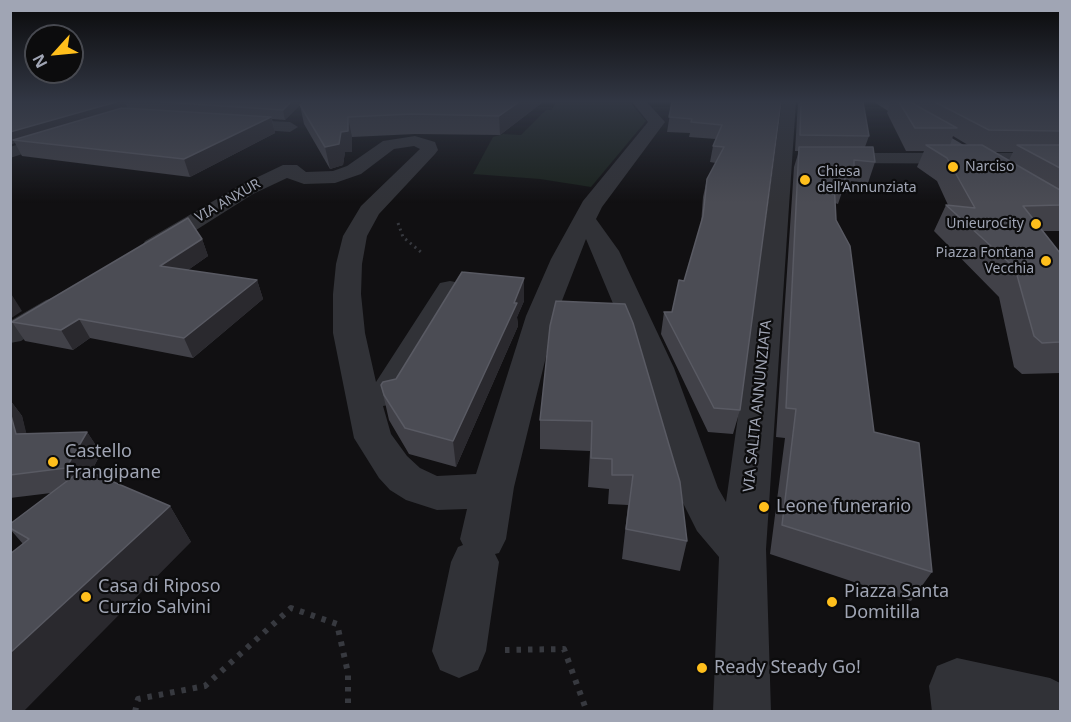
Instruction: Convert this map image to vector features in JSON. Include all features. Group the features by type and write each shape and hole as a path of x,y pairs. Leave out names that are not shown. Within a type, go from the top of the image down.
{"main road":[{"path":"937,136 1060,211"}],"street":[{"path":"10,153 61,136"},
{"path":"291,136 294,174 304,178 335,177 354,170 389,145 415,141 429,146 429,150 421,160 369,211 355,236 349,264 347,294 350,333 357,374 374,438 393,467 405,479 421,488 437,493 467,492 493,487"},
{"path":"459,651 493,487 541,316 583,219 647,136"},
{"name":"VIA SALITA ANNUNZIATA","path":"742,711 743,549 796,159 793,136"},
{"name":"VIA ANXUR","path":"136,256 246,190 292,156"},
{"path":"796,159 1060,159"},
{"path":"583,219 592,228 606,251 657,368 686,449 698,491 713,518 743,549"},
{"path":"386,395 450,290"},
{"path":"10,334 77,292"},
{"path":"962,711 957,686 1050,707"}],"path":[{"path":"401,216 397,225 403,237 422,253"},
{"path":"135,711 138,699 205,686 291,608 337,624 348,673 348,711"},
{"path":"459,651 564,649 587,711"}],"shaded area":[{"path":"634,136 591,187 540,179 473,174 493,137"}],"building":[{"path":"28,136 232,136 184,159 13,140"},
{"path":"318,136 340,136 339,144 325,147"},
{"path":"717,136 777,136 740,410 714,408 664,312 672,312 679,280 684,281 703,216 707,179 724,147 713,146"},
{"path":"926,145 982,145 1060,190 1060,205 1023,206 1060,253 1060,342 1042,343 1034,336 1015,268 946,205 975,208 947,158"},
{"path":"1017,145 1060,145 1060,168"},
{"path":"799,147 873,147 875,162 854,160 854,171 845,170 845,182 834,181 836,220 850,246 874,432 919,443 932,572 782,525 796,409 786,408"},
{"path":"188,218 202,239 160,266 257,280 184,338 79,319 61,330 12,322"},
{"path":"462,272 524,278 514,303 517,303 453,441 405,428 384,395 381,385 383,382 396,379"},
{"path":"556,301 625,304 633,323 680,482 687,541 626,529 633,475 612,475 612,459 591,458 592,421 540,420 550,326"},
{"path":"10,412 16,434 87,432 66,468 10,475"},
{"path":"83,469 170,506 10,653 10,554 29,539 10,528 10,524"}],"place":[{"name":"Narciso","path":"953,167"},
{"name":"Chiesa dell’Annunziata","path":"805,180"},
{"name":"UnieuroCity","path":"1036,224"},
{"name":"Piazza Fontana Vecchia","path":"1046,261"},
{"name":"Castello Frangipane","path":"53,462"},
{"name":"Leone funerario","path":"764,507"},
{"name":"Casa di Riposo Curzio Salvini","path":"86,597"},
{"name":"Piazza Santa Domitilla","path":"832,602"},
{"name":"Ready Steady Go!","path":"702,668"}]}
